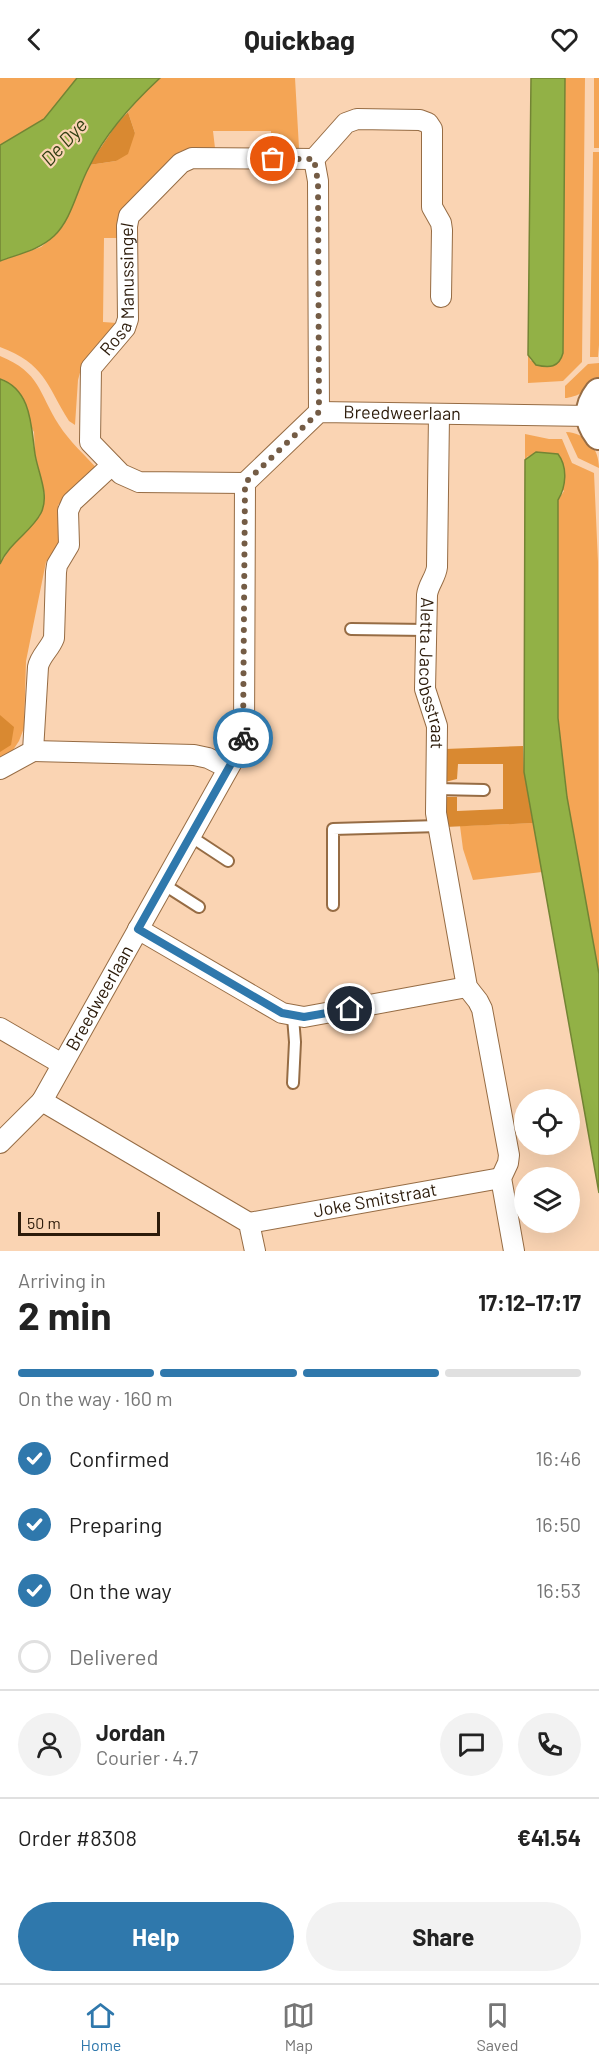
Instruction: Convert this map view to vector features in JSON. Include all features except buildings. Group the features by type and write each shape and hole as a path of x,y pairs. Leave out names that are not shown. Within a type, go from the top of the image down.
{"street":[{"path":"319,412 318,182 314,159 346,123 357,119 420,120 429,123 432,129 432,207 441,223 442,230 441,297"},
{"name":"Rosa Manussingel","path":"112,465 90,441 91,368 125,328 128,319 127,226 129,216 185,160 192,158 314,159"},
{"name":"Breedweerlaan","path":"0,1143 42,1101 241,746 244,735 245,483 319,412 596,415"},
{"name":"Aletta Jacobsstraat","path":"439,415 437,567 428,589 425,689 437,726 436,813 467,987 482,1009 509,1155 501,1178 514,1251"},
{"path":"33,751 39,660 54,638 56,572 57,565 69,545 68,511 72,502 112,465 127,478 139,482 245,483"},
{"path":"0,769 33,751 194,755 208,758 228,768"},
{"path":"138,929 282,1013 293,1017 304,1017 467,987"},
{"path":"0,1028 62,1064"},
{"path":"42,1101 249,1223 255,1251"},
{"name":"Joke Smitstraat","path":"249,1223 501,1178"}],"lane":[{"path":"351,629 426,630"},
{"path":"436,789 484,790"},
{"path":"333,905 335,873 333,829 439,826"},
{"path":"190,837 228,861"},
{"path":"163,884 199,907"},
{"path":"293,1017 295,1042 293,1083"}],"shaded area":[{"path":"0,78 77,78 44,119 0,145"},
{"path":"160,78 295,78 299,148 271,149 271,131 213,131 215,148 188,149 179,152 180,156 118,238 104,238 103,322 117,323 82,365 78,380 75,425 69,421 36,368 0,347 0,261 41,247 63,226 89,165 116,161 135,133 128,112 145,91"},
{"path":"565,78 585,78 582,362 563,381 528,383 528,355 531,361 563,353"},
{"path":"594,78 599,78 599,148 594,148"},
{"path":"128,112 135,133 128,154 116,161 89,165 116,125"},
{"path":"593,152 599,152 598,357 590,357"},
{"path":"0,356 24,369 31,377 63,431 99,471 58,505 59,547 46,562 26,661 24,728 11,753 0,758 0,564 14,543 40,516 45,495 35,454 34,432 5,380 0,379"},
{"path":"599,363 597,382 579,394 565,398 565,386 588,364"},
{"path":"566,432 580,435 590,443 597,454 599,468 578,458"},
{"path":"525,434 562,439 572,463 594,473 598,562 599,974 567,797 558,718 558,500 564,491 528,456 525,460"},
{"path":"0,715 14,727 11,745 0,752"},
{"path":"523,746 524,772 533,823 445,827 445,797 457,797 457,811 503,809 503,764 458,764 457,779 445,782 445,749"},
{"path":"533,823 542,872 473,880 463,849 460,826"}],"water":[{"name":"De Dye","path":"77,78 160,78 111,131 89,167 70,212 54,236 42,245 0,261 0,145 44,119"},
{"path":"531,78 565,78 563,353 559,362 553,366 536,365 528,355"},
{"path":"0,379 11,384 24,400 28,410 44,499 37,519 9,550 0,564"},
{"path":"536,452 558,454 565,471 563,489 558,500 558,718 567,797 599,974 599,1193 524,772 525,460"}],"way so far":[{"path":"243,738 245,483 319,412 318,182 314,159 273,159"}],"route":[{"path":"243,738 241,746 138,929 282,1013 293,1017 304,1017 350,1009"}]}
